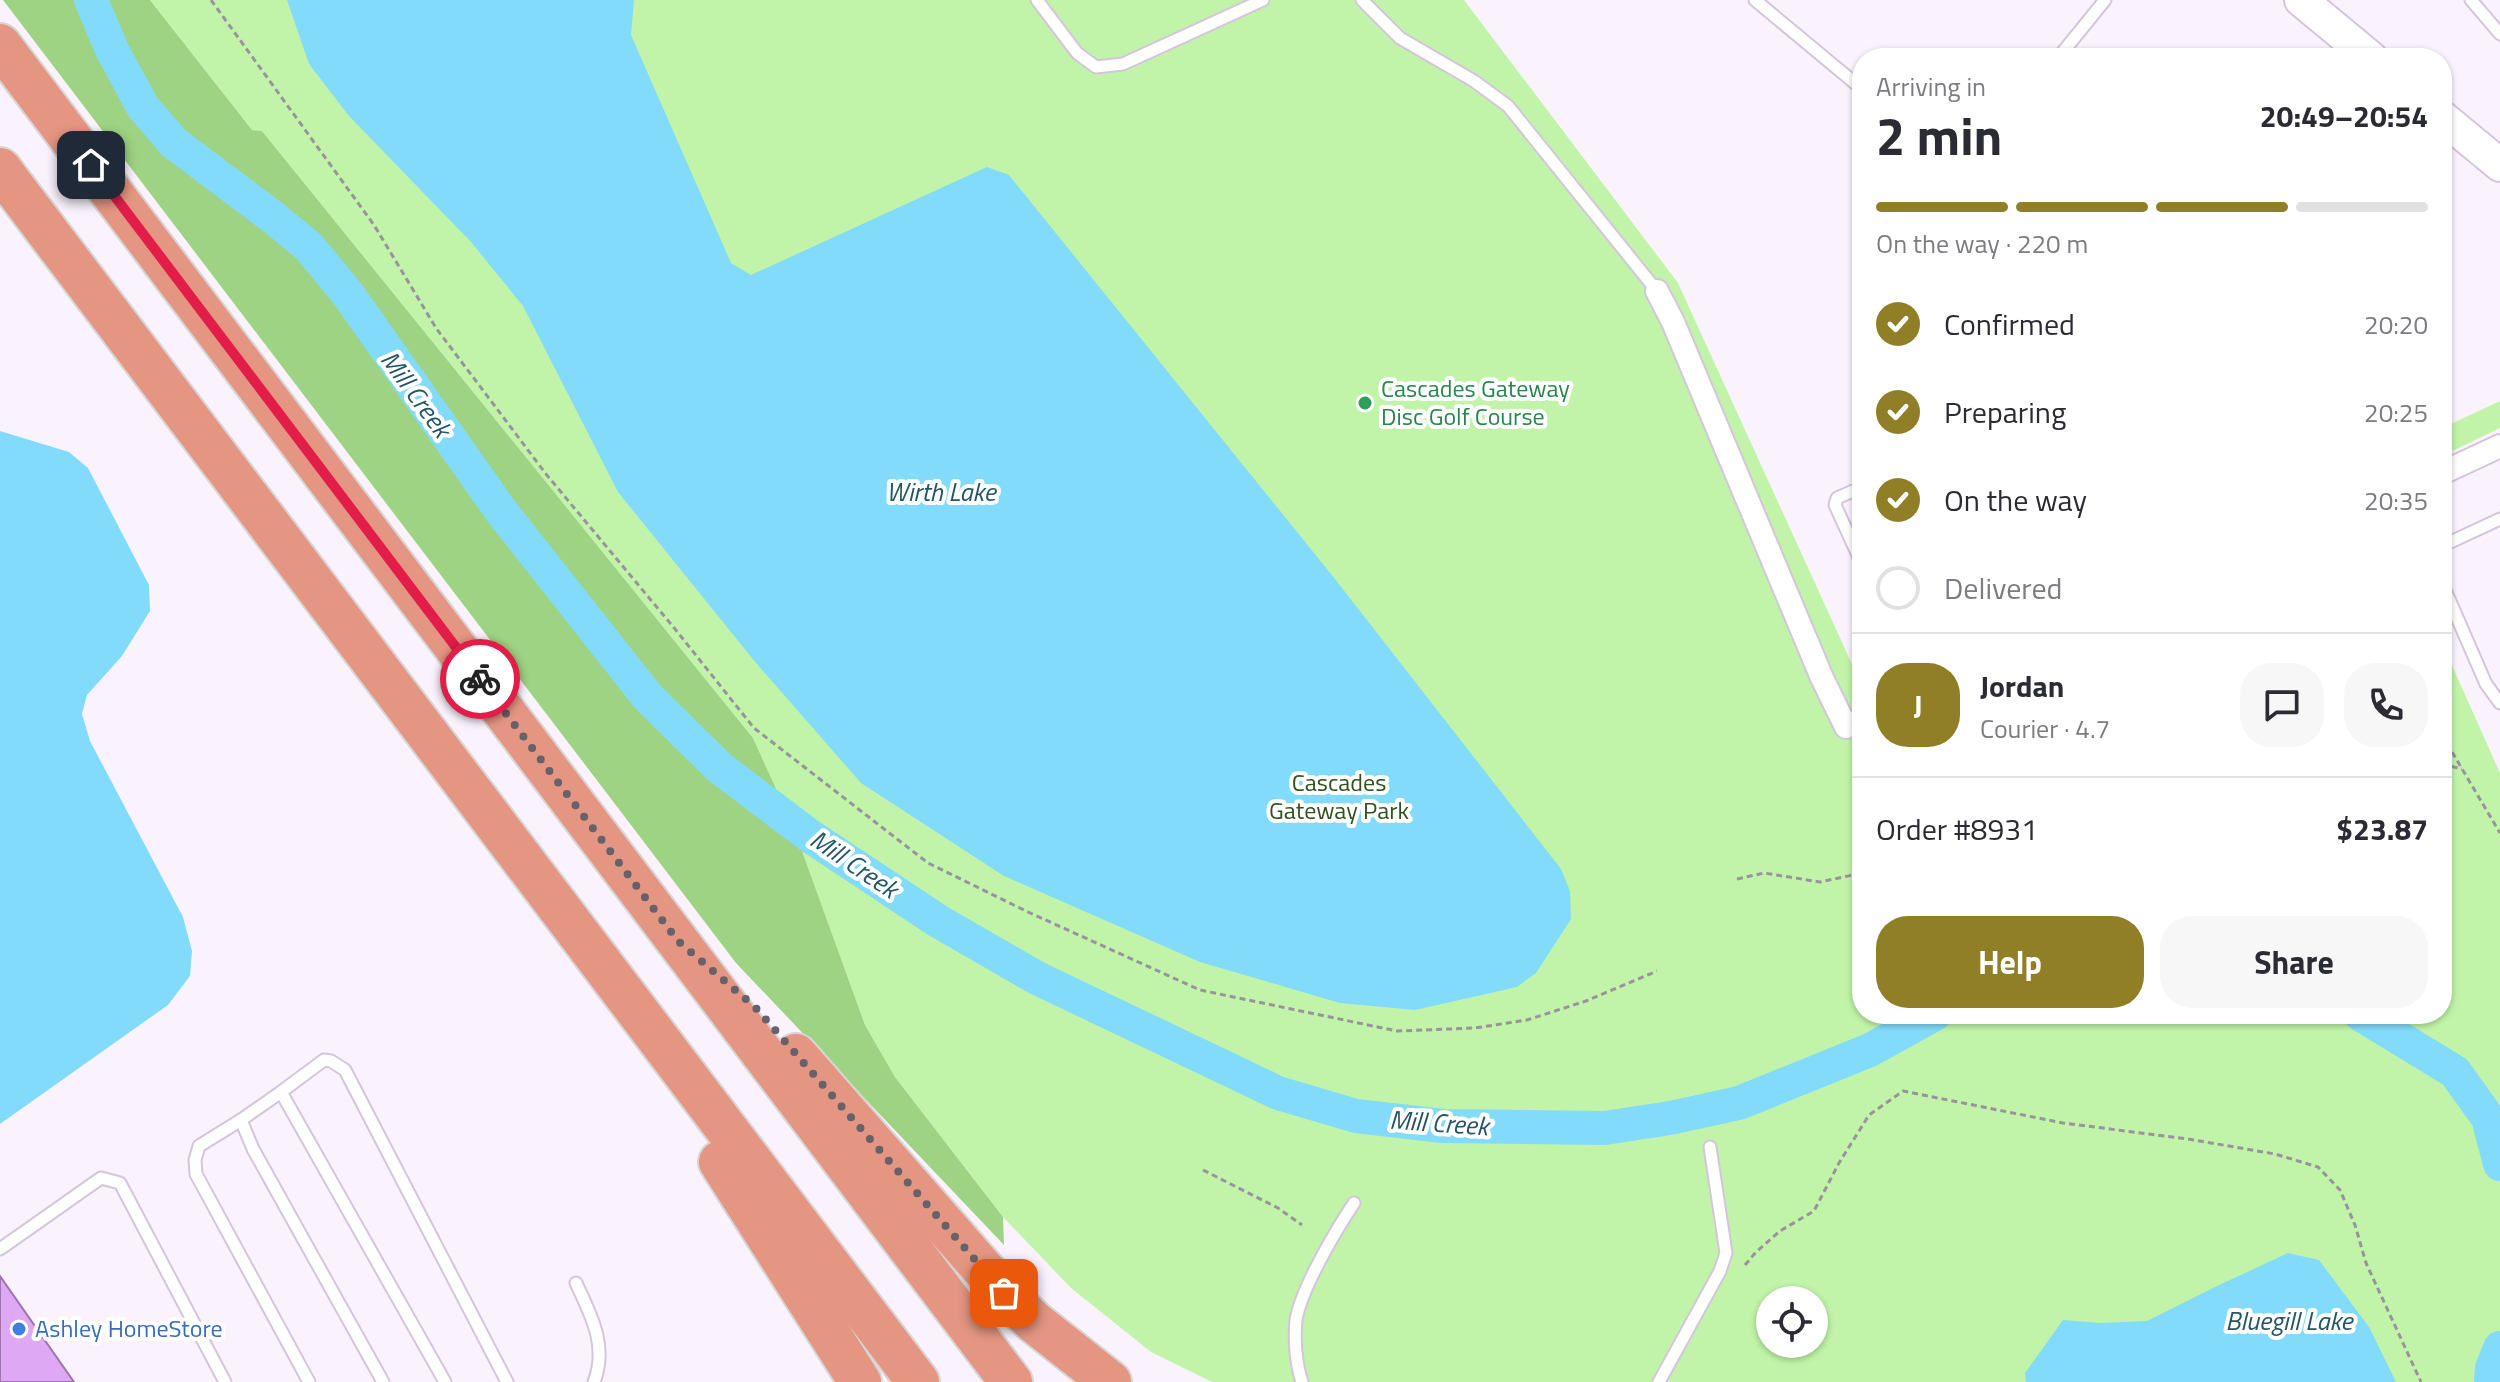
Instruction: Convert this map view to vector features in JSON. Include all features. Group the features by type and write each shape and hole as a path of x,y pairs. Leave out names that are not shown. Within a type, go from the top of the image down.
{"highway":[{"path":"0,45 1011,1382"},
{"path":"0,169 918,1382"},
{"path":"678,941 755,1007 1004,1293 1034,1322 1110,1382"},
{"path":"632,1003 712,1148 860,1382"}],"main road":[{"path":"2301,0 2359,48"},
{"path":"2452,125 2500,165"}],"street":[{"path":"1657,291 1673,322 1822,678 1846,727 1852,724"},
{"path":"2452,468 2500,446"}],"lane":[{"path":"1037,0 1077,53 1096,67 1123,64 1263,0"},
{"path":"1362,0 1400,38 1474,81 1508,106 1657,291"},
{"path":"1755,0 1852,81"},
{"path":"2066,48 2105,0"},
{"path":"2471,0 2500,34"},
{"path":"1852,491 1837,498 1835,505 1852,544"},
{"path":"2452,541 2500,519"},
{"path":"2452,606 2486,684 2500,703"},
{"path":"309,1382 218,1220 196,1174 195,1160 199,1146 324,1060 345,1070 507,1382"},
{"path":"281,1092 445,1382"},
{"path":"241,1120 253,1149 383,1382"},
{"path":"1659,1382 1720,1271 1726,1253 1710,1147"},
{"path":"0,1249 101,1178 120,1183 225,1382"},
{"path":"1302,1382 1295,1336 1297,1317 1334,1233 1354,1203"},
{"path":"576,1283 598,1336 600,1350 594,1382"}],"path":[{"path":"211,0 374,225 436,328 546,474 754,728 928,863 1200,990 1397,1031 1475,1028 1527,1020 1586,1001 1657,971"},
{"path":"2452,752 2500,833"},
{"path":"2452,766 2462,769"},
{"path":"1737,879 1764,873 1820,882 1852,875"},
{"path":"1745,1265 1780,1231 1814,1211 1869,1115 1903,1091 2063,1123 2261,1151 2318,1167 2340,1190 2366,1263 2421,1382"},
{"path":"1203,1170 1278,1208 1302,1225"}],"green space":[{"path":"3,0 150,0 252,130 262,131 753,738 793,826 865,1025 895,1077 1003,1217 1004,1245 736,963"},
{"name":"Cascades Gateway Park","path":"150,0 1464,0 1678,283 1852,664 1852,1024 2452,1024 2452,665 2500,773 2500,1382 1212,1382 1151,1352 1071,1288 1003,1217 895,1077 865,1025 793,826 753,738 262,131 252,130"},
{"path":"2500,401 2500,428 2452,451 2452,423"}],"water":[{"name":"Wirth Lake","path":"287,0 634,0 631,35 731,263 751,275 987,167 1009,175 1335,579 1561,869 1570,891 1571,919 1536,973 1517,987 1415,1010 1340,1003 1200,962 1004,876 861,783 756,663 618,492 523,306 471,242 349,116 309,64"},
{"path":"0,431 69,452 88,468 149,585 150,611 122,656 87,695 82,714 90,741 183,917 192,951 190,976 168,1005 0,1124"},
{"name":"Bluegill Lake","path":"2288,1253 2319,1260 2369,1327 2396,1382 2026,1382 2025,1373 2063,1320 2100,1323 2147,1321"}],"building":[{"name":"Ashley HomeStore","path":"0,1276 74,1382 0,1382"}],"waterway":[{"name":"Mill Creek","path":"91,0 112,50 143,107 174,143 309,247 347,293 501,511 647,696 720,768 810,836 938,921 1037,978 1278,1093 1356,1116 1443,1126 1605,1128 1670,1118 1739,1103 1870,1050 1917,1024"},
{"name":"Mill Creek","path":"2376,1024 2455,1072 2488,1118 2500,1164"},
{"name":"Mill Creek","path":"2491,1382 2492,1368 2500,1348"}],"way so far":[{"path":"480,679 678,941 755,1007 1004,1293"}],"place":[{"name":"Cascades Gateway Disc Golf Course","path":"1365,403"},
{"name":"Ashley HomeStore","path":"19,1329"}],"route":[{"path":"91,165 480,679"}]}
